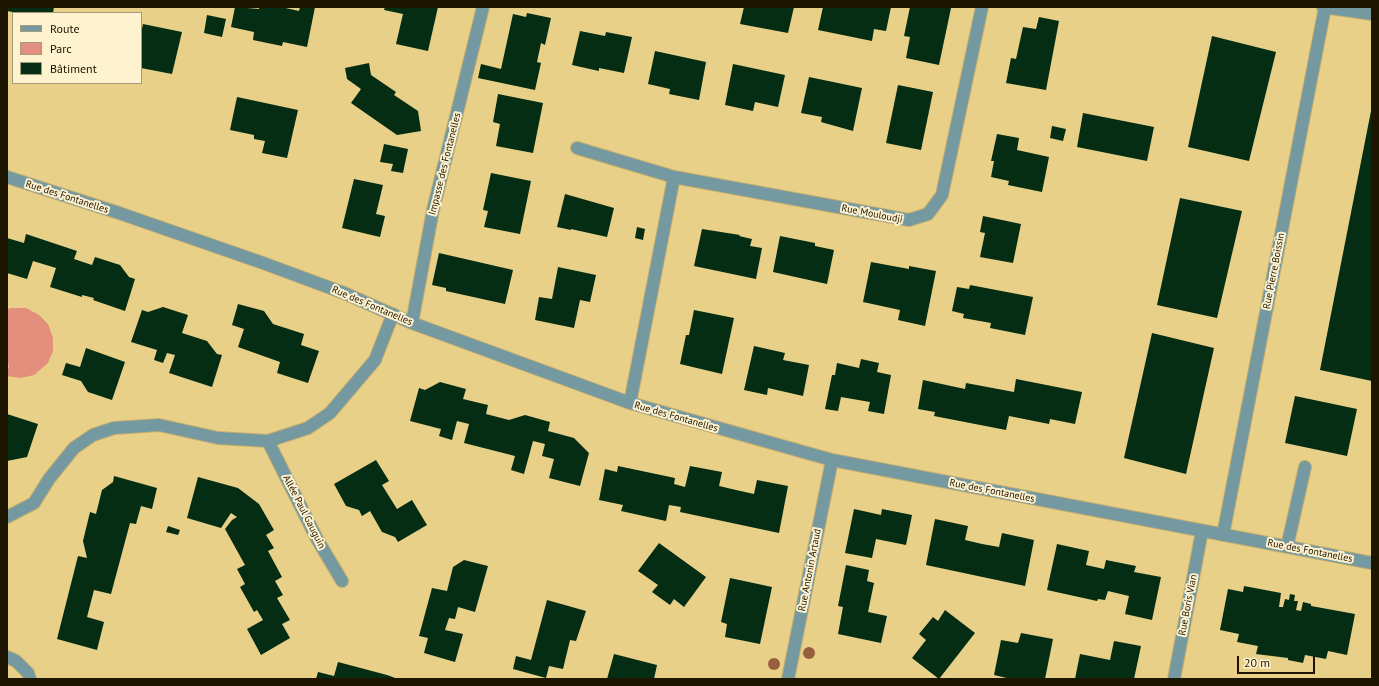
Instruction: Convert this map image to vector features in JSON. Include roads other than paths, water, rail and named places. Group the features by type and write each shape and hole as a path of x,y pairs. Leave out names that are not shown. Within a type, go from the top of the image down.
{"street":[{"name":"Impasse des Fontanelles","path":"412,323 433,210 484,7"},
{"name":"Rue Mouloudji","path":"576,148 674,177 909,220 928,214 942,195 982,7"},
{"path":"1324,7 1372,14"},
{"name":"Rue Pierre Boissin","path":"1223,535 1324,7"},
{"name":"Rue des Fontanelles","path":"7,177 263,262 412,323 630,403 832,460 1372,563"},
{"path":"630,403 674,177"},
{"path":"7,517 34,503 49,479 74,448 93,435 114,428 159,425 218,438 268,441 308,428 330,413 375,360 393,314"},
{"name":"Allée Paul Gauguin","path":"268,441 317,539 342,581"},
{"name":"Rue Antonin Artaud","path":"788,679 832,460"},
{"path":"1287,547 1306,467"},
{"name":"Rue Boris Vian","path":"1174,679 1202,531"},
{"path":"7,657 16,661 28,673 30,679"}]}
